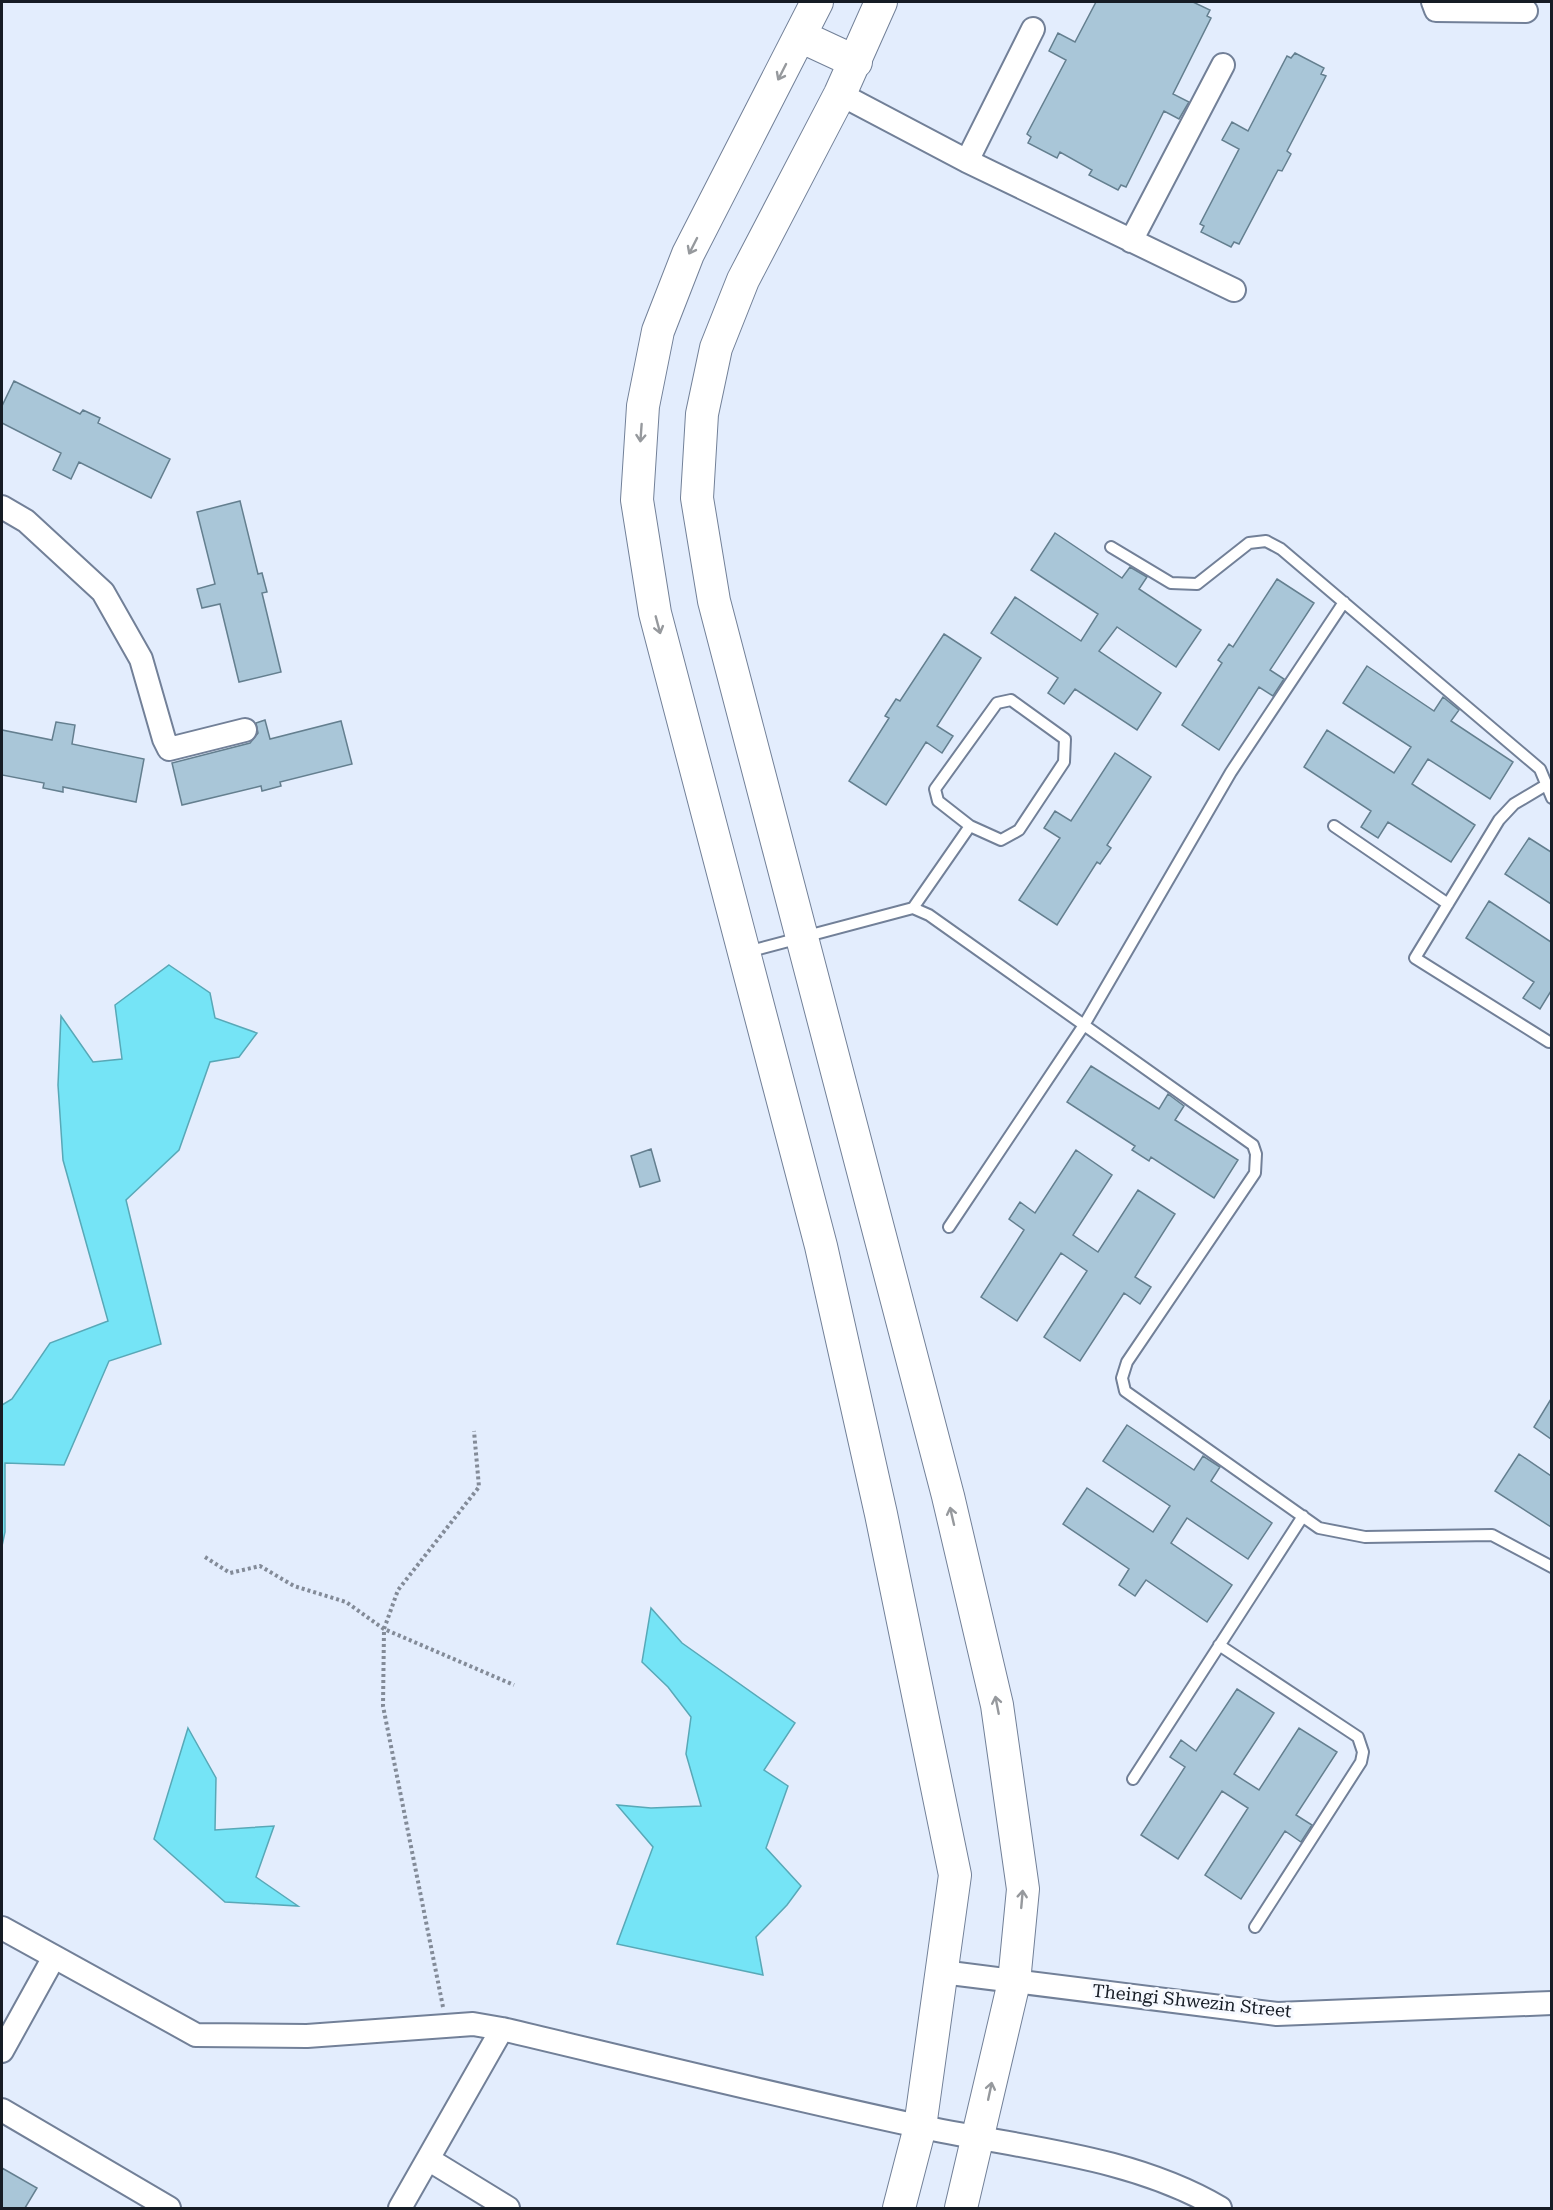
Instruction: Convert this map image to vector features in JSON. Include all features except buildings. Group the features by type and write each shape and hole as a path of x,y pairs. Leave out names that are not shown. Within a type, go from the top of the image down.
{"street":[{"path":"817,2 688,254 658,331 643,406 637,501 655,613 823,1257 881,1514 955,1875 920,2127 899,2208"},
{"path":"882,2 856,62 743,280 716,348 702,414 697,498 714,601 948,1496 997,1705 1023,1889 1014,1982 961,2208"},
{"path":"1433,2 1436,10 1526,11"},
{"path":"967,161 1033,29"},
{"path":"800,36 856,62"},
{"path":"1131,240 1223,65"},
{"path":"840,94 967,161 1234,290"},
{"path":"2,507 26,521 103,592 141,659 164,739 170,749 245,730"},
{"path":"2,1928 196,2035 307,2036 473,2024 920,2127 1115,2166 1192,2192 1215,2207"},
{"path":"2,2051 54,1957"},
{"name":"Theingi Shwezin Street","path":"942,1972 1276,2013 1551,2003"},
{"path":"400,2208 502,2029"},
{"path":"2,2110 169,2208"},
{"path":"428,2159 508,2208"}],"lane":[{"path":"1111,547 1170,583 1197,584 1250,543 1266,540 1281,549 1540,770 1551,798"},
{"path":"949,1227 1084,1025 1231,772 1344,602"},
{"path":"1011,700 1065,739 1064,762 1019,830 1001,840 970,826 938,801 936,789 997,703 1011,700"},
{"path":"1546,785 1514,804 1499,820 1415,958 1549,1042"},
{"path":"913,908 970,826"},
{"path":"1334,826 1448,904"},
{"path":"744,953 913,908 929,915 1253,1145 1256,1154 1255,1173 1127,1362 1122,1378 1125,1391 1319,1528 1365,1537 1492,1535 1551,1567"},
{"path":"1133,1779 1303,1516"},
{"path":"1219,1645 1358,1737 1363,1752 1361,1762 1255,1927"}],"path":[{"path":"446,2025 383,1706 384,1629 398,1590 479,1487 474,1431"},
{"path":"205,1557 230,1573 260,1566 294,1586 346,1602 384,1629 514,1685"}],"water":[{"path":"169,965 210,993 215,1018 257,1033 239,1057 210,1062 179,1150 126,1200 161,1344 109,1361 64,1465 5,1463 5,1532 2,1546 2,1405 12,1399 50,1343 108,1321 63,1160 58,1085 61,1016 93,1062 122,1059 115,1005"},
{"path":"651,1608 682,1643 795,1723 764,1770 788,1786 766,1848 801,1886 787,1905 756,1937 763,1975 617,1944 653,1847 617,1805 651,1808 701,1806 686,1754 691,1717 668,1687 642,1662"},
{"path":"188,1728 216,1778 215,1830 274,1826 256,1877 298,1906 225,1902 154,1839"}]}
